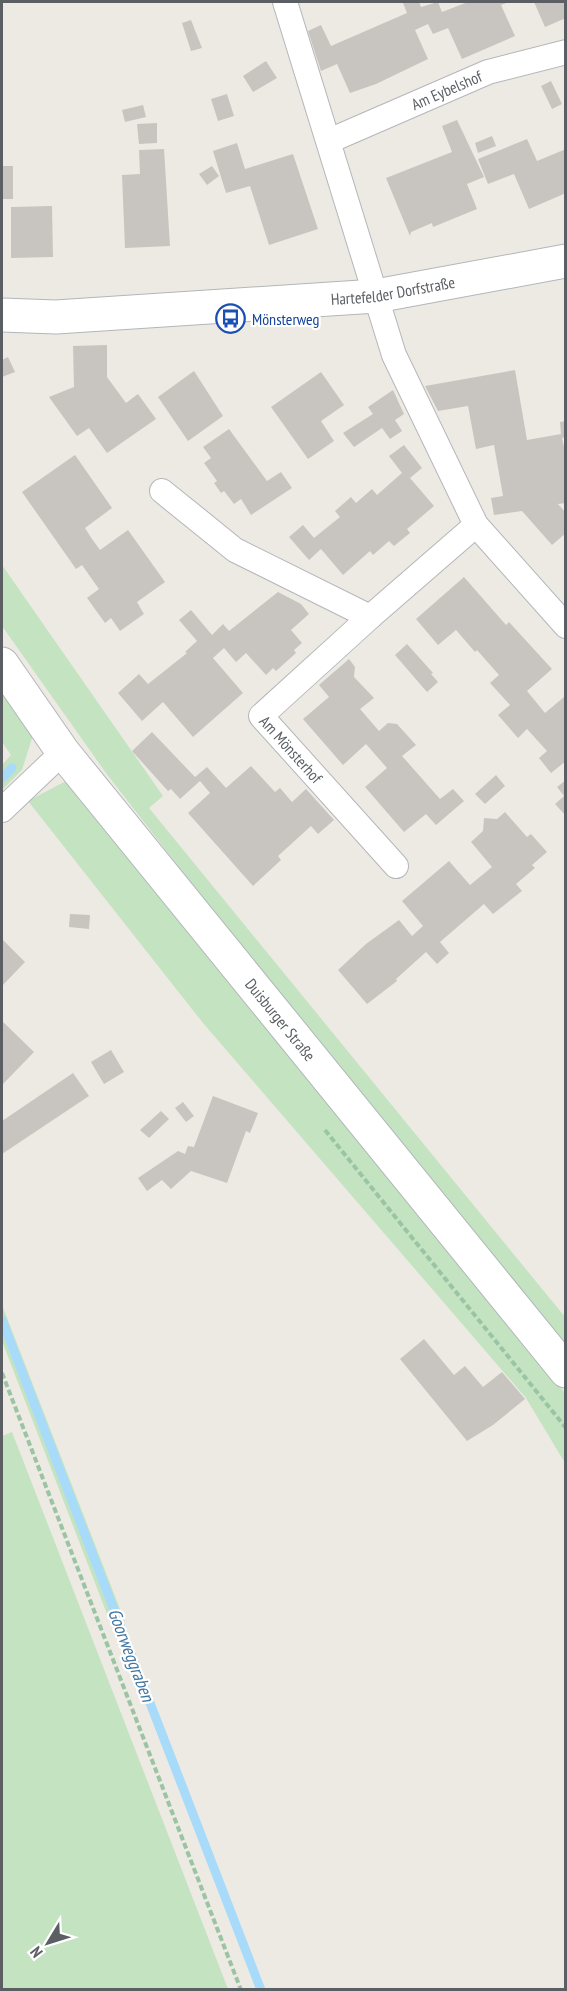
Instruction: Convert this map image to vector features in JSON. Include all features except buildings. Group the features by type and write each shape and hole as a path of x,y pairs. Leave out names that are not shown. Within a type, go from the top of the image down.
{"main road":[{"name":"Hartefelder Dorfstraße","path":"2,315 56,317 376,296 566,261"},
{"name":"Duisburger Straße","path":"2,664 63,752 566,1371"}],"street":[{"path":"285,2 394,355 476,525 566,627"},
{"name":"Am Eybelshof","path":"329,141 488,72 566,52"},
{"path":"162,491 235,550 370,617 476,525"},
{"name":"Am Mönsterhof","path":"370,617 261,716 396,866"},
{"path":"2,810 63,752"}],"path":[{"path":"2,1373 240,1989"}],"green space":[{"path":"2,565 163,796 149,808 565,1317 565,1345 250,959 106,773 2,626"},
{"path":"2,692 33,735 22,770 2,790 2,765 11,755 2,742"},
{"path":"66,781 565,1393 565,1463 526,1398 203,1023 28,801"},
{"path":"2,1305 125,1622 112,1627 2,1341"},
{"path":"12,1432 228,1989 2,1989 2,1436"}],"waterway":[{"path":"2,778 12,768"},
{"name":"Goorweggraben","path":"2,1320 261,1990"}],"place":[{"name":"Mönsterweg","path":"231,319"}]}
